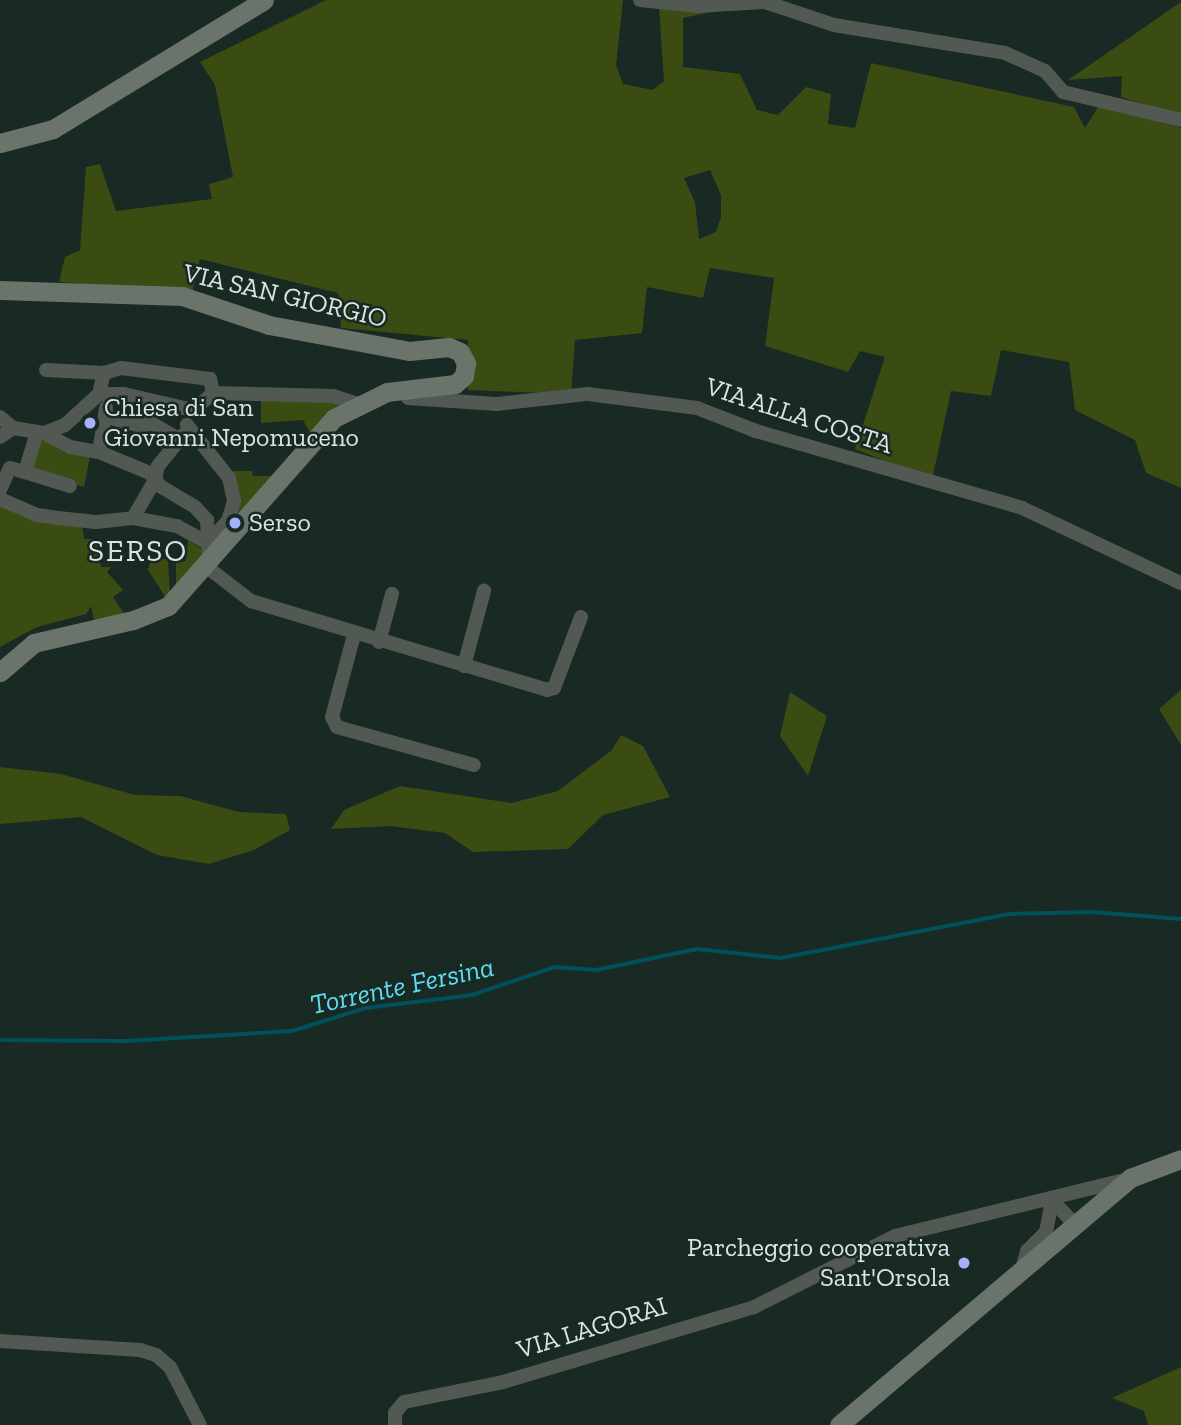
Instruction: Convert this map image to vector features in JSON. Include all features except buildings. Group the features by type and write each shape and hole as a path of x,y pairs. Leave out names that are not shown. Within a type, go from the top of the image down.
{"street":[{"path":"0,144 53,129 264,0"},
{"path":"640,0 697,6 765,2 834,25 1005,53 1045,71 1063,92 1181,120"},
{"name":"VIA SAN GIORGIO","path":"0,290 182,296 294,330 409,351 449,347 460,352 466,363 464,376 454,384 387,392 357,404 334,418 208,565 168,606 132,620 34,643 0,672"},
{"path":"46,370 104,373 121,368 210,379 213,393"},
{"path":"99,452 107,417 102,394 104,373"},
{"name":"VIA ALLA COSTA","path":"387,392 390,398 447,397 497,404 588,394 687,405 756,431 1022,508 1181,583"},
{"path":"133,518 155,480 158,466 180,440 192,410 213,393 333,396 357,404"},
{"path":"102,394 192,410"},
{"path":"25,472 41,433 65,425 102,394"},
{"path":"0,417 13,428 41,433 70,447 99,452 150,473 155,480 207,520 208,565 251,601 354,635 547,690 554,688 581,617"},
{"path":"107,417 144,427 146,420 180,440"},
{"path":"187,425 229,478 234,501 228,521 208,543"},
{"path":"0,437 13,428"},
{"path":"0,490 10,468 70,485"},
{"path":"0,499 37,515 96,522 133,518 177,526 208,543"},
{"path":"464,666 484,591"},
{"path":"379,642 392,594"},
{"path":"354,635 332,717 337,727 474,765"},
{"name":"VIA LAGORAI","path":"395,1425 395,1413 404,1402 503,1382 754,1307 895,1236 1052,1200 1130,1178 1181,1159"},
{"name":"VIA LAGORAI","path":"839,1425 1130,1178"},
{"path":"1052,1200 1075,1224"},
{"name":"VIA LAGORAI","path":"1022,1269 1027,1251 1046,1231 1052,1200"},
{"path":"0,1341 156,1355 170,1367 200,1425"}],"green space":[{"path":"326,0 623,0 616,65 623,84 653,90 664,81 659,7 632,0 766,0 683,18 683,67 740,74 757,110 778,115 806,87 831,94 828,124 855,128 871,63 1074,107 1085,128 1100,104 1181,128 1181,488 1146,473 1135,440 1075,410 1069,362 1001,350 991,396 951,391 932,480 855,449 885,357 860,351 848,372 765,346 774,278 710,268 703,298 647,287 642,333 575,340 571,394 468,390 468,340 341,328 338,293 200,259 192,293 59,282 65,257 80,250 86,167 100,164 116,211 212,199 209,184 233,177 215,85 200,62","holes":["710,170 721,195 721,217 716,232 699,239 695,202 684,178"]},
{"path":"1181,2 1181,116 1121,97 1122,76 1068,80"},
{"path":"261,397 347,400 311,435 303,420 261,423"},
{"path":"36,438 90,457 84,487 28,471"},
{"path":"228,471 252,471 253,476 277,476 242,514 235,509"},
{"path":"0,500 82,525 84,539 96,539 101,567 111,567 107,572 123,590 113,597 125,615 94,621 91,606 86,614 37,627 0,647"},
{"path":"188,540 202,549 201,566 176,592 176,563 186,561"},
{"path":"151,559 168,559 170,595 166,598 148,570"},
{"path":"1181,690 1181,745 1159,709"},
{"path":"790,692 827,716 808,776 780,736"},
{"path":"621,735 643,746 670,797 603,815 568,849 473,852 445,833 390,826 331,829 344,810 400,786 511,803 558,791 612,750"},
{"path":"0,767 61,774 135,795 180,796 239,812 286,814 290,830 254,850 209,864 157,855 81,817 0,824"},
{"path":"1181,1367 1181,1425 1148,1425 1144,1411 1112,1398"}],"waterway":[{"name":"Torrente Fersina","path":"0,1040 125,1041 292,1031 366,1008 472,995 555,967 596,970 697,949 781,958 1009,914 1093,912 1181,919"}],"place":[{"name":"Chiesa di San Giovanni Nepomuceno","path":"90,423"},
{"name":"Serso","path":"235,523"},
{"name":"Parcheggio cooperativa Sant'Orsola","path":"964,1263"}],"district":[{"name":"SERSO","path":"138,551"}]}
